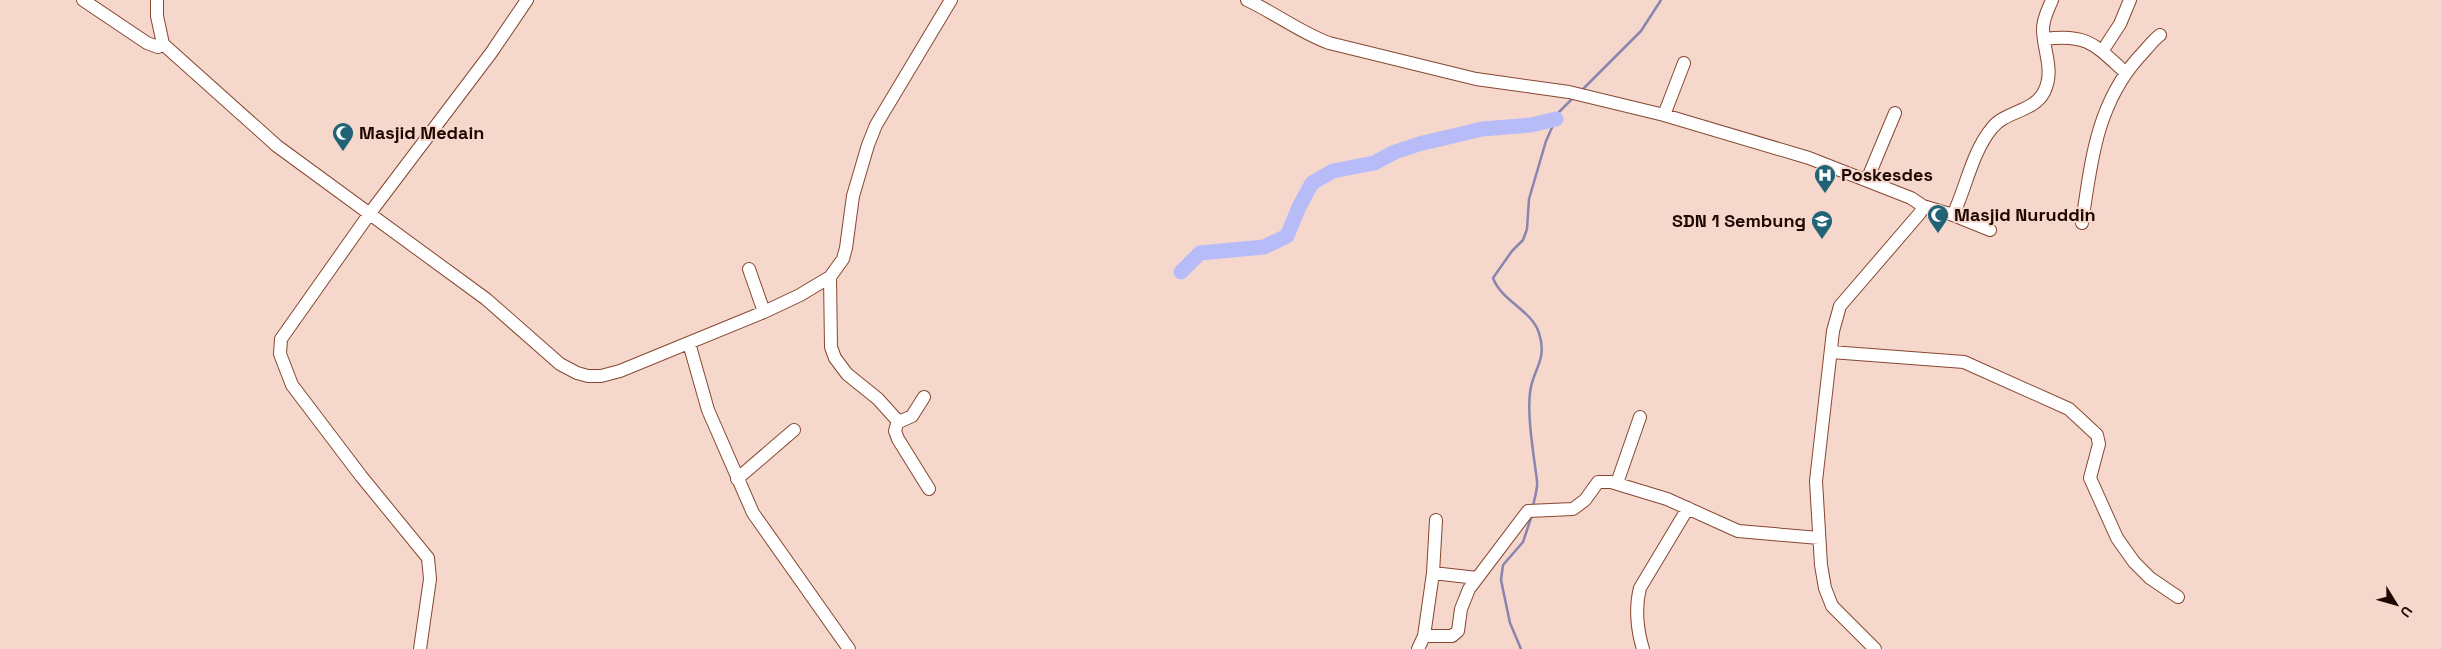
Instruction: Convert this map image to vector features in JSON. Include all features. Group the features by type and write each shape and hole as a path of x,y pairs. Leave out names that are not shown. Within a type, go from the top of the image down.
{"street":[{"path":"83,0 147,43 158,47 163,44"},
{"path":"157,0 157,16 163,44 277,146 486,299 548,354 577,373 601,376 614,373 764,312 800,295 830,277 842,259 846,248 853,196 873,132 951,0"},
{"path":"420,649 430,579 428,558 361,476 292,385 280,354 281,339 284,332 370,213 486,60 528,0"},
{"path":"1247,0 1272,12 1315,38 1329,43 1476,78 1569,92 1664,115 1809,158 1917,200 1923,206 1990,230"},
{"path":"1952,215 1981,146 1991,129 2005,116 2035,104 2044,93 2049,73 2043,23 2052,0"},
{"path":"2103,50 2120,24 2130,0"},
{"path":"2082,223 2099,126 2113,94 2126,73 2160,35"},
{"path":"2045,39 2073,37 2103,50 2126,73"},
{"path":"1664,115 1684,63"},
{"path":"1867,180 1895,114"},
{"path":"1874,649 1832,606 1825,588 1816,481 1835,322 1840,306 1920,213 1923,206"},
{"path":"750,269 764,312"},
{"path":"830,277 832,352 848,374 878,398 898,420"},
{"path":"689,343 708,410 736,479 753,513 849,649"},
{"path":"1831,352 1964,362 2069,409 2097,436 2099,444 2090,478 2117,538 2134,562 2150,578 2178,597"},
{"path":"898,420 908,419 924,397"},
{"path":"1617,483 1640,418"},
{"path":"898,420 895,431 898,439 911,464 929,489"},
{"path":"736,479 794,430"},
{"path":"1452,649 1453,633 1464,599 1477,578 1535,510 1558,511 1573,509 1585,500 1598,482 1617,483 1655,494 1747,533 1820,538"},
{"path":"1643,649 1638,635 1637,599 1640,588 1688,508"},
{"path":"1418,649 1424,636 1433,573 1436,520"},
{"path":"1433,573 1477,578"},
{"path":"1424,636 1453,633"}],"waterway":[{"path":"1582,90 1641,31 1661,0"},
{"path":"1533,507 1537,484 1529,403 1531,385 1541,358 1541,343 1539,333 1530,318 1509,300 1493,278 1512,251 1523,240 1527,229 1529,199 1546,141 1559,112 1574,97"},
{"path":"1181,272 1200,253 1264,247 1287,236 1299,207 1312,183 1333,171 1374,163 1395,152 1419,144 1482,129 1531,125 1556,119"},
{"path":"1521,649 1510,623 1501,580 1503,565 1523,542 1532,515"}],"place":[{"name":"Masjid Medain","path":"343,152"},
{"name":"Poskesdes","path":"1825,194"},
{"name":"Masjid Nuruddin","path":"1938,234"},
{"name":"SDN 1 Sembung","path":"1822,240"}]}
